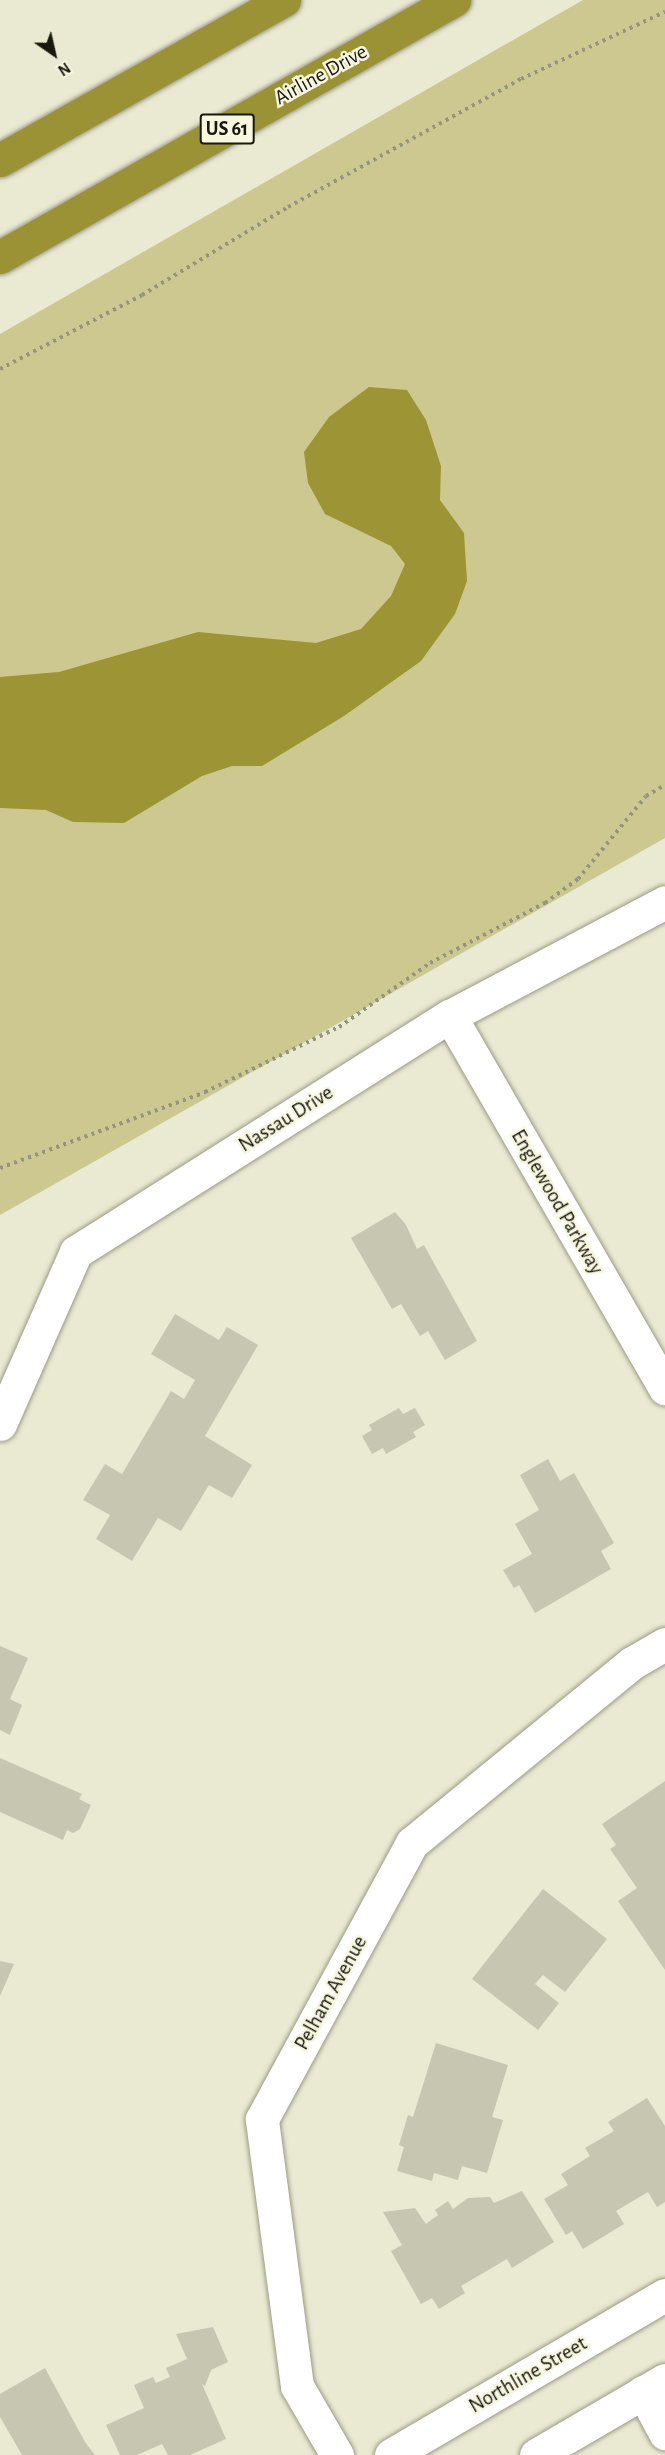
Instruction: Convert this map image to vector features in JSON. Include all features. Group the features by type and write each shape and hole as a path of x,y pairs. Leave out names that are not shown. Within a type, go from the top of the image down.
{"highway":[{"path":"0,160 284,0"},
{"name":"Airline Drive","path":"0,257 454,0"}],"street":[{"name":"Nassau Drive","path":"0,1424 76,1252 450,1016 665,902"},
{"name":"Englewood Parkway","path":"450,1016 665,1388"},
{"name":"Pelham Avenue","path":"336,2455 297,2386 262,2119 412,1843 632,1663 665,1644"},
{"name":"Northline Street","path":"391,2455 665,2295"},
{"path":"536,2455 654,2386 665,2433"}],"path":[{"path":"0,369 142,296 288,207 521,79 665,12"},
{"path":"0,1168 204,1092 339,1027 430,963 545,903 578,879 646,796 665,785"}],"shaded area":[{"path":"583,0 665,0 665,838 0,1215 0,334"},
{"path":"369,387 407,390 426,420 441,466 440,500 464,533 467,581 455,614 421,661 344,716 262,766 232,766 202,776 124,823 73,822 46,810 0,808 0,677 59,672 198,632 316,643 361,629 391,596 405,564 391,546 325,514 308,483 304,452 329,417"}],"building":[{"path":"395,1212 406,1225 417,1249 424,1245 477,1341 445,1360 428,1331 420,1336 401,1304 392,1309 351,1238"},
{"path":"175,1314 219,1340 227,1327 258,1345 205,1436 252,1465 232,1498 209,1485 181,1531 158,1518 132,1561 96,1539 110,1515 83,1500 105,1464 122,1474 171,1391 184,1399 195,1380 151,1354"},
{"path":"399,1408 403,1414 415,1408 425,1425 413,1432 416,1437 386,1454 383,1448 372,1454 362,1436 372,1430 369,1425"},
{"path":"548,1459 560,1481 574,1473 614,1543 601,1551 611,1569 535,1613 519,1585 514,1588 503,1570 532,1554 515,1524 539,1510 520,1475"},
{"path":"0,1646 28,1658 10,1699 22,1705 10,1735 0,1730"},
{"path":"0,1758 82,1794 79,1799 91,1805 80,1829 73,1833 67,1830 63,1840 0,1812"},
{"path":"665,1781 665,1970 618,1901 637,1888 610,1849 616,1845 602,1824"},
{"path":"543,1889 607,1939 565,1992 543,1975 535,1984 559,2003 538,2030 472,1979"},
{"path":"0,1961 14,1964 0,1996"},
{"path":"436,2043 508,2065 492,2117 503,2120 487,2173 462,2166 458,2180 434,2173 432,2181 397,2171 404,2147 399,2145 408,2115 413,2117"},
{"path":"647,2098 665,2126 665,2202 657,2207 648,2192 616,2211 624,2224 583,2249 572,2231 566,2235 544,2199 568,2185 561,2174 590,2156 585,2148 614,2131 608,2122"},
{"path":"522,2191 554,2242 512,2268 507,2259 461,2286 465,2293 439,2309 432,2298 421,2304 391,2251 402,2245 383,2212 415,2208 426,2224 438,2215 435,2210 448,2201 453,2209 468,2198 490,2197 494,2203"},
{"path":"213,2327 228,2362 211,2370 205,2386 202,2384 226,2439 190,2455 168,2455 162,2444 137,2455 120,2455 106,2425 144,2408 134,2385 153,2377 156,2383 170,2377 166,2368 187,2359 176,2334"},
{"path":"45,2368 85,2442 95,2455 22,2455 0,2417 0,2394"}]}
